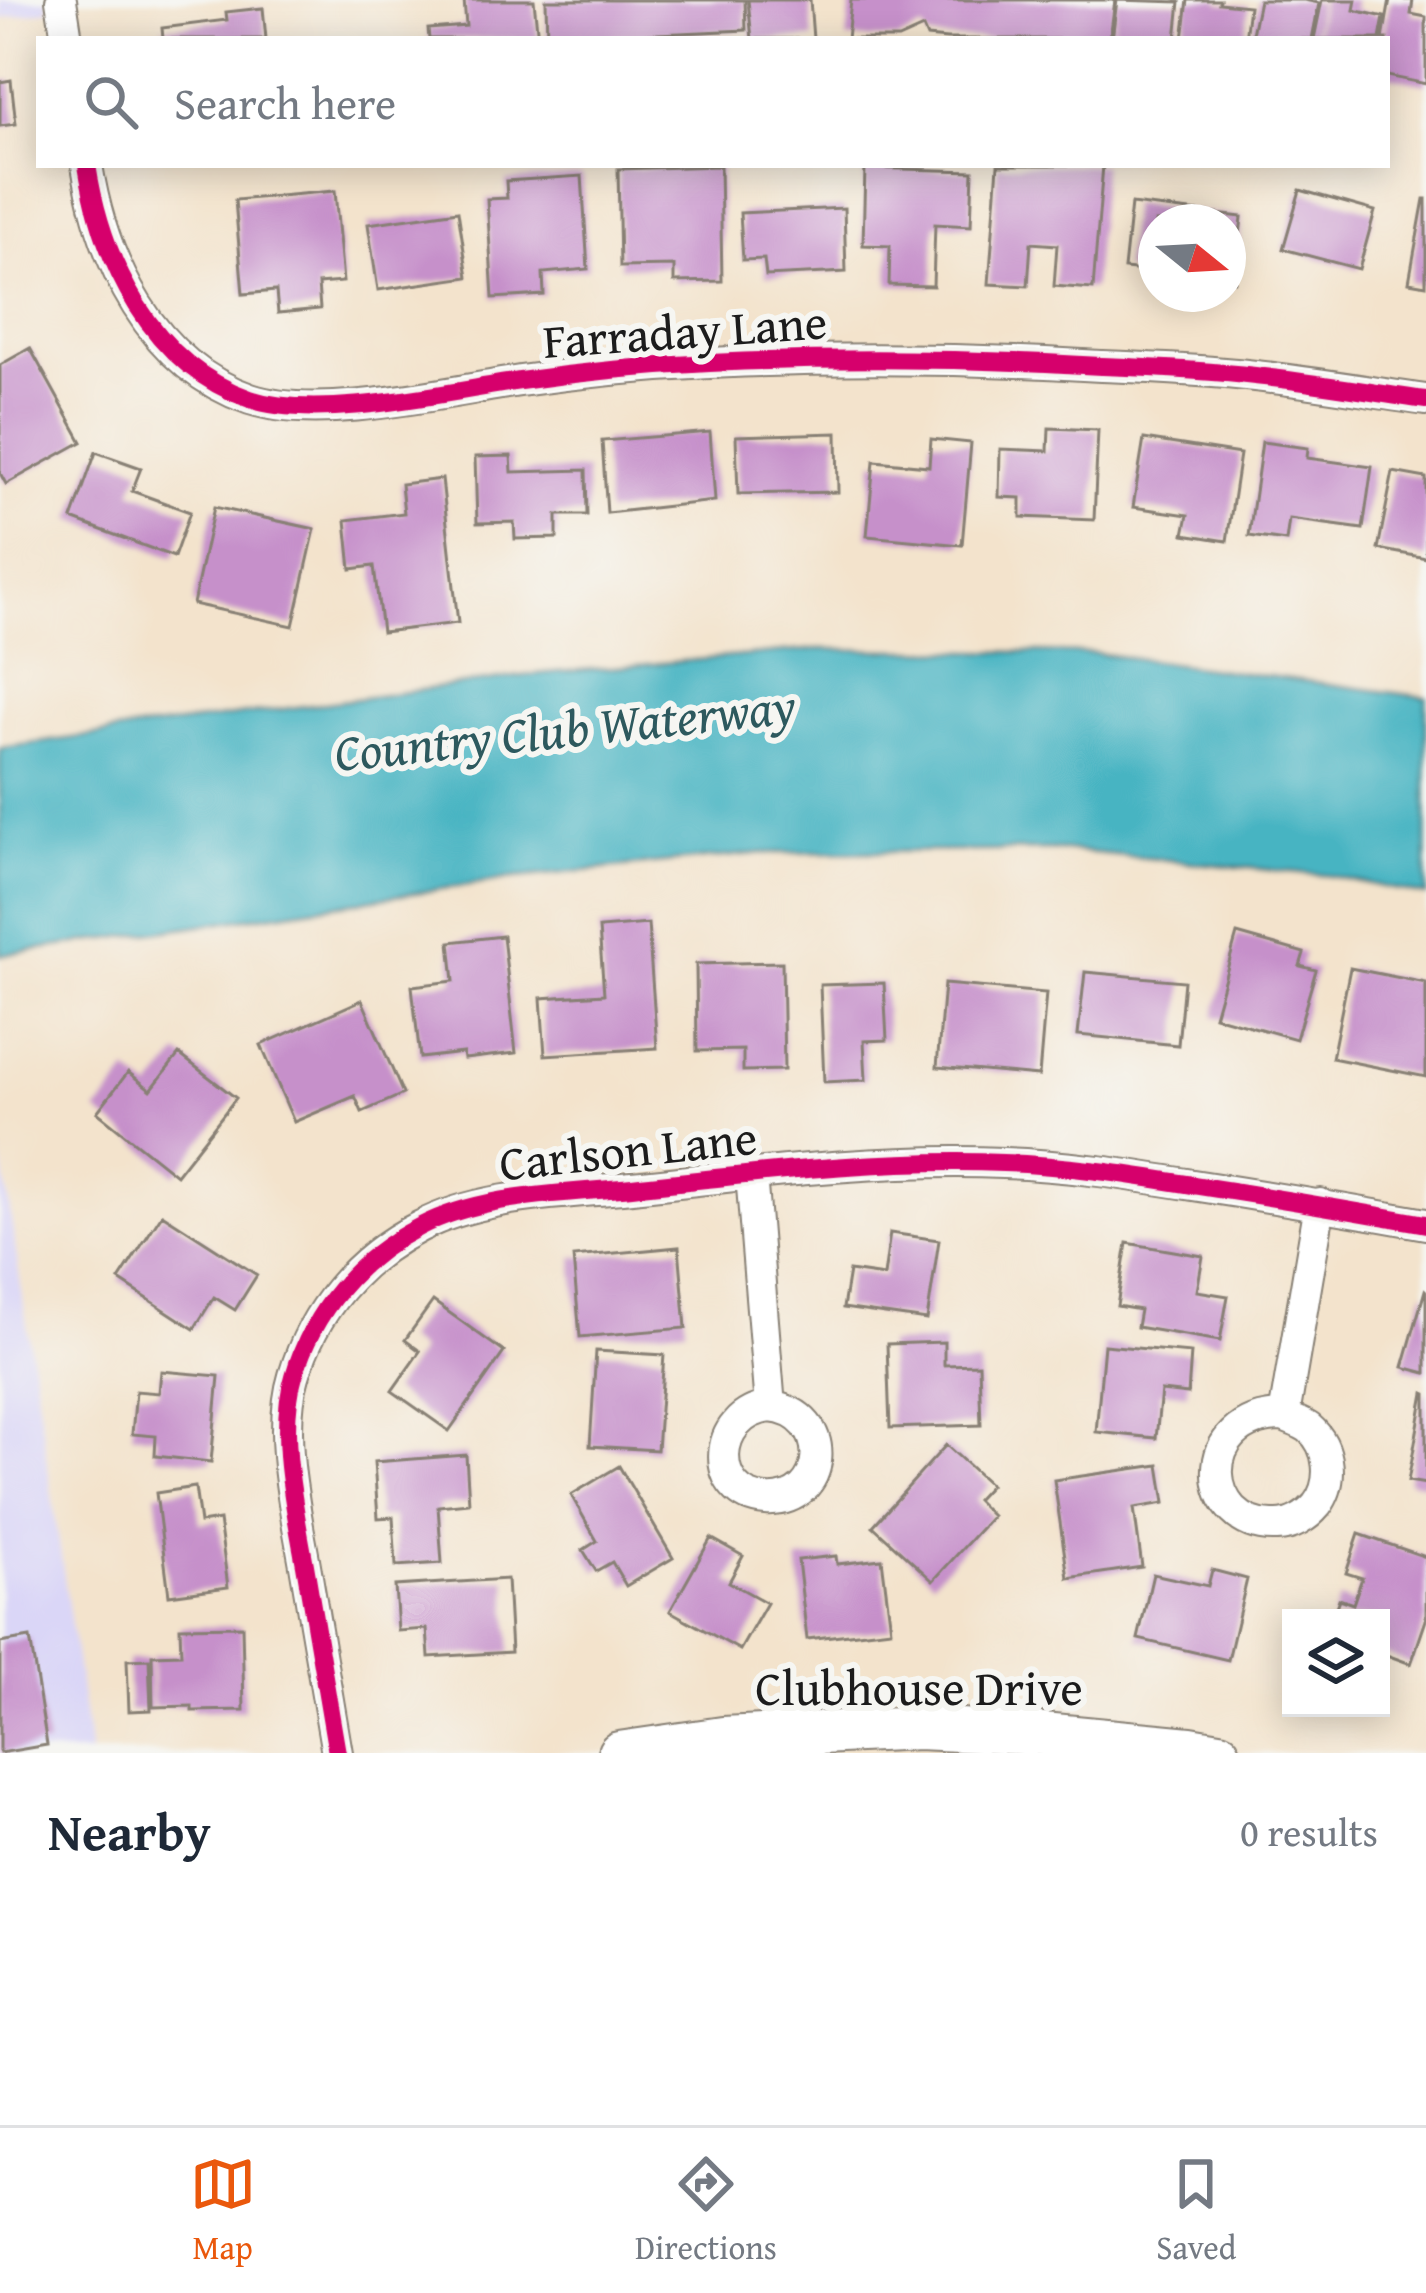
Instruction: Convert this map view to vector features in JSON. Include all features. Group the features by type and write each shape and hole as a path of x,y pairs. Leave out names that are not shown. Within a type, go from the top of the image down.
{"street":[{"path":"61,0 67,36"},
{"name":"Farraday Lane","path":"88,168 114,267 150,324 192,367 235,394 268,405 304,408 373,403 624,369 873,359 1188,370 1426,400"},
{"name":"Carlson Lane","path":"337,1753 295,1504 288,1434 292,1378 314,1326 345,1282 395,1240 450,1213 502,1201 751,1174 891,1163 1008,1163 1106,1172 1426,1224"},
{"path":"751,1174 770,1407"},
{"path":"1284,1416 1320,1204"},
{"name":"Clubhouse Drive","path":"619,1753 723,1738 918,1728 1043,1734 1219,1753"}],"shaded area":[{"path":"0,0 47,0 49,10 0,19"},
{"path":"0,1144 90,1753 0,1753"}],"water":[{"name":"Country Club Waterway","path":"819,649 1095,653 1426,697 1426,896 1332,876 1064,850 762,853 514,878 0,955 0,748 537,674"}],"building":[{"path":"464,0 534,0 538,36 429,36 428,29 466,26"},
{"path":"546,0 745,0 746,30 547,36"},
{"path":"748,0 810,0 813,36 752,36"},
{"path":"851,0 1115,0 1110,36 927,36 923,28 905,36 847,36"},
{"path":"1117,0 1180,2 1176,36 1112,36"},
{"path":"1188,0 1249,6 1245,36 1183,36"},
{"path":"1259,0 1319,3 1313,36 1252,36"},
{"path":"1322,0 1356,0 1354,10 1384,17 1381,36 1315,36"},
{"path":"1390,0 1413,0 1411,14 1426,17 1426,84 1390,77 1390,36 1384,36"},
{"path":"263,8 266,36 163,36 162,28 227,20 226,12"},
{"path":"11,80 16,124 0,126 0,82"},
{"path":"720,168 722,281 674,282 674,266 620,267 618,169"},
{"path":"865,168 973,171 971,226 935,224 933,286 889,285 890,246 863,245"},
{"path":"998,168 1103,168 1093,289 1054,286 1057,245 1031,243 1028,286 989,284"},
{"path":"582,176 588,269 543,273 544,295 493,298 487,199 507,198 506,181"},
{"path":"1300,190 1375,211 1359,269 1283,249"},
{"path":"335,191 343,282 318,284 320,309 278,313 276,291 243,294 235,200"},
{"path":"1426,199 1426,285 1409,282"},
{"path":"1131,204 1138,205 1138,270 1124,269"},
{"path":"844,208 846,272 766,276 764,259 743,260 740,213"},
{"path":"458,211 468,277 378,290 368,224"},
{"path":"30,348 82,442 6,484 0,473 0,365"},
{"path":"1049,428 1098,430 1094,520 1021,517 1021,498 999,497 1000,449 1048,451"},
{"path":"710,432 715,501 607,513 602,441"},
{"path":"837,433 838,492 738,494 736,436"},
{"path":"931,439 971,443 962,545 867,536 874,461 929,466"},
{"path":"1144,439 1240,454 1227,541 1184,534 1188,515 1133,507"},
{"path":"1262,442 1308,448 1307,458 1372,467 1363,529 1289,519 1286,541 1249,536"},
{"path":"96,452 141,468 132,491 190,512 174,557 72,519"},
{"path":"511,456 512,472 586,470 587,515 557,515 557,538 515,539 514,522 477,523 475,457"},
{"path":"1393,472 1426,478 1426,558 1378,549"},
{"path":"442,479 458,623 382,632 374,566 351,569 346,520 404,513 401,484"},
{"path":"214,507 315,529 293,626 193,604"},
{"path":"648,924 657,1048 545,1055 541,998 604,994 599,928"},
{"path":"1237,934 1304,953 1300,966 1316,970 1296,1039 1214,1016"},
{"path":"503,936 516,1053 420,1058 412,986 454,981 450,942"},
{"path":"782,962 784,1070 743,1071 743,1050 697,1051 696,964"},
{"path":"1350,968 1426,983 1426,1077 1332,1058"},
{"path":"1085,972 1184,981 1178,1045 1078,1035"},
{"path":"884,983 887,1040 864,1041 866,1080 824,1082 820,985"},
{"path":"944,984 1046,993 1039,1076 937,1067"},
{"path":"362,1000 403,1094 362,1112 355,1096 294,1122 261,1045"},
{"path":"179,1054 236,1098 176,1175 97,1112 128,1072 151,1090"},
{"path":"162,1214 257,1275 235,1310 214,1297 194,1329 119,1280"},
{"path":"890,1233 939,1240 927,1320 843,1308 849,1271 884,1276"},
{"path":"1127,1243 1203,1256 1197,1291 1228,1296 1220,1341 1137,1327 1140,1310 1117,1306"},
{"path":"679,1247 686,1328 580,1337 573,1257"},
{"path":"1426,1291 1426,1373 1403,1367"},
{"path":"433,1301 504,1352 449,1431 392,1391 420,1351 405,1340"},
{"path":"944,1342 944,1365 979,1364 981,1425 890,1428 887,1344"},
{"path":"1104,1345 1191,1353 1188,1394 1161,1391 1156,1438 1096,1432"},
{"path":"596,1351 664,1355 657,1450 590,1446"},
{"path":"161,1371 219,1376 211,1462 155,1456 156,1436 132,1434 136,1391 159,1393"},
{"path":"1426,1394 1426,1484 1408,1481"},
{"path":"946,1445 990,1485 976,1500 992,1516 933,1581 873,1526"},
{"path":"466,1455 469,1503 438,1506 442,1563 396,1566 393,1517 378,1518 374,1462"},
{"path":"1159,1465 1165,1503 1134,1508 1142,1567 1068,1578 1054,1480"},
{"path":"619,1466 673,1558 626,1586 612,1562 596,1571 583,1550 597,1541 571,1495"},
{"path":"195,1487 200,1523 219,1520 228,1587 169,1595 156,1493"},
{"path":"1359,1534 1426,1557 1426,1620 1411,1664 1390,1656 1390,1609 1335,1609 1339,1599 1353,1604 1362,1578 1346,1573"},
{"path":"711,1538 743,1556 729,1582 767,1603 740,1650 670,1611"},
{"path":"836,1556 837,1564 882,1559 891,1629 807,1639 798,1560"},
{"path":"1212,1570 1247,1579 1228,1660 1138,1639 1153,1574 1208,1586"},
{"path":"507,1579 511,1652 429,1657 427,1629 398,1631 395,1586"},
{"path":"242,1626 244,1710 153,1707 152,1655 181,1654 180,1627"},
{"path":"30,1638 47,1745 0,1753 0,1643"},
{"path":"149,1659 151,1710 129,1711 127,1660"}],"cycle path":[{"path":"88,168 119,272 159,335 215,383 278,405 383,403 638,368 856,359 1197,371 1426,400"},
{"path":"337,1753 293,1495 287,1445 289,1398 302,1352 341,1288 376,1254 419,1227 469,1208 523,1197 818,1168 957,1162 1098,1171 1426,1224"}]}
